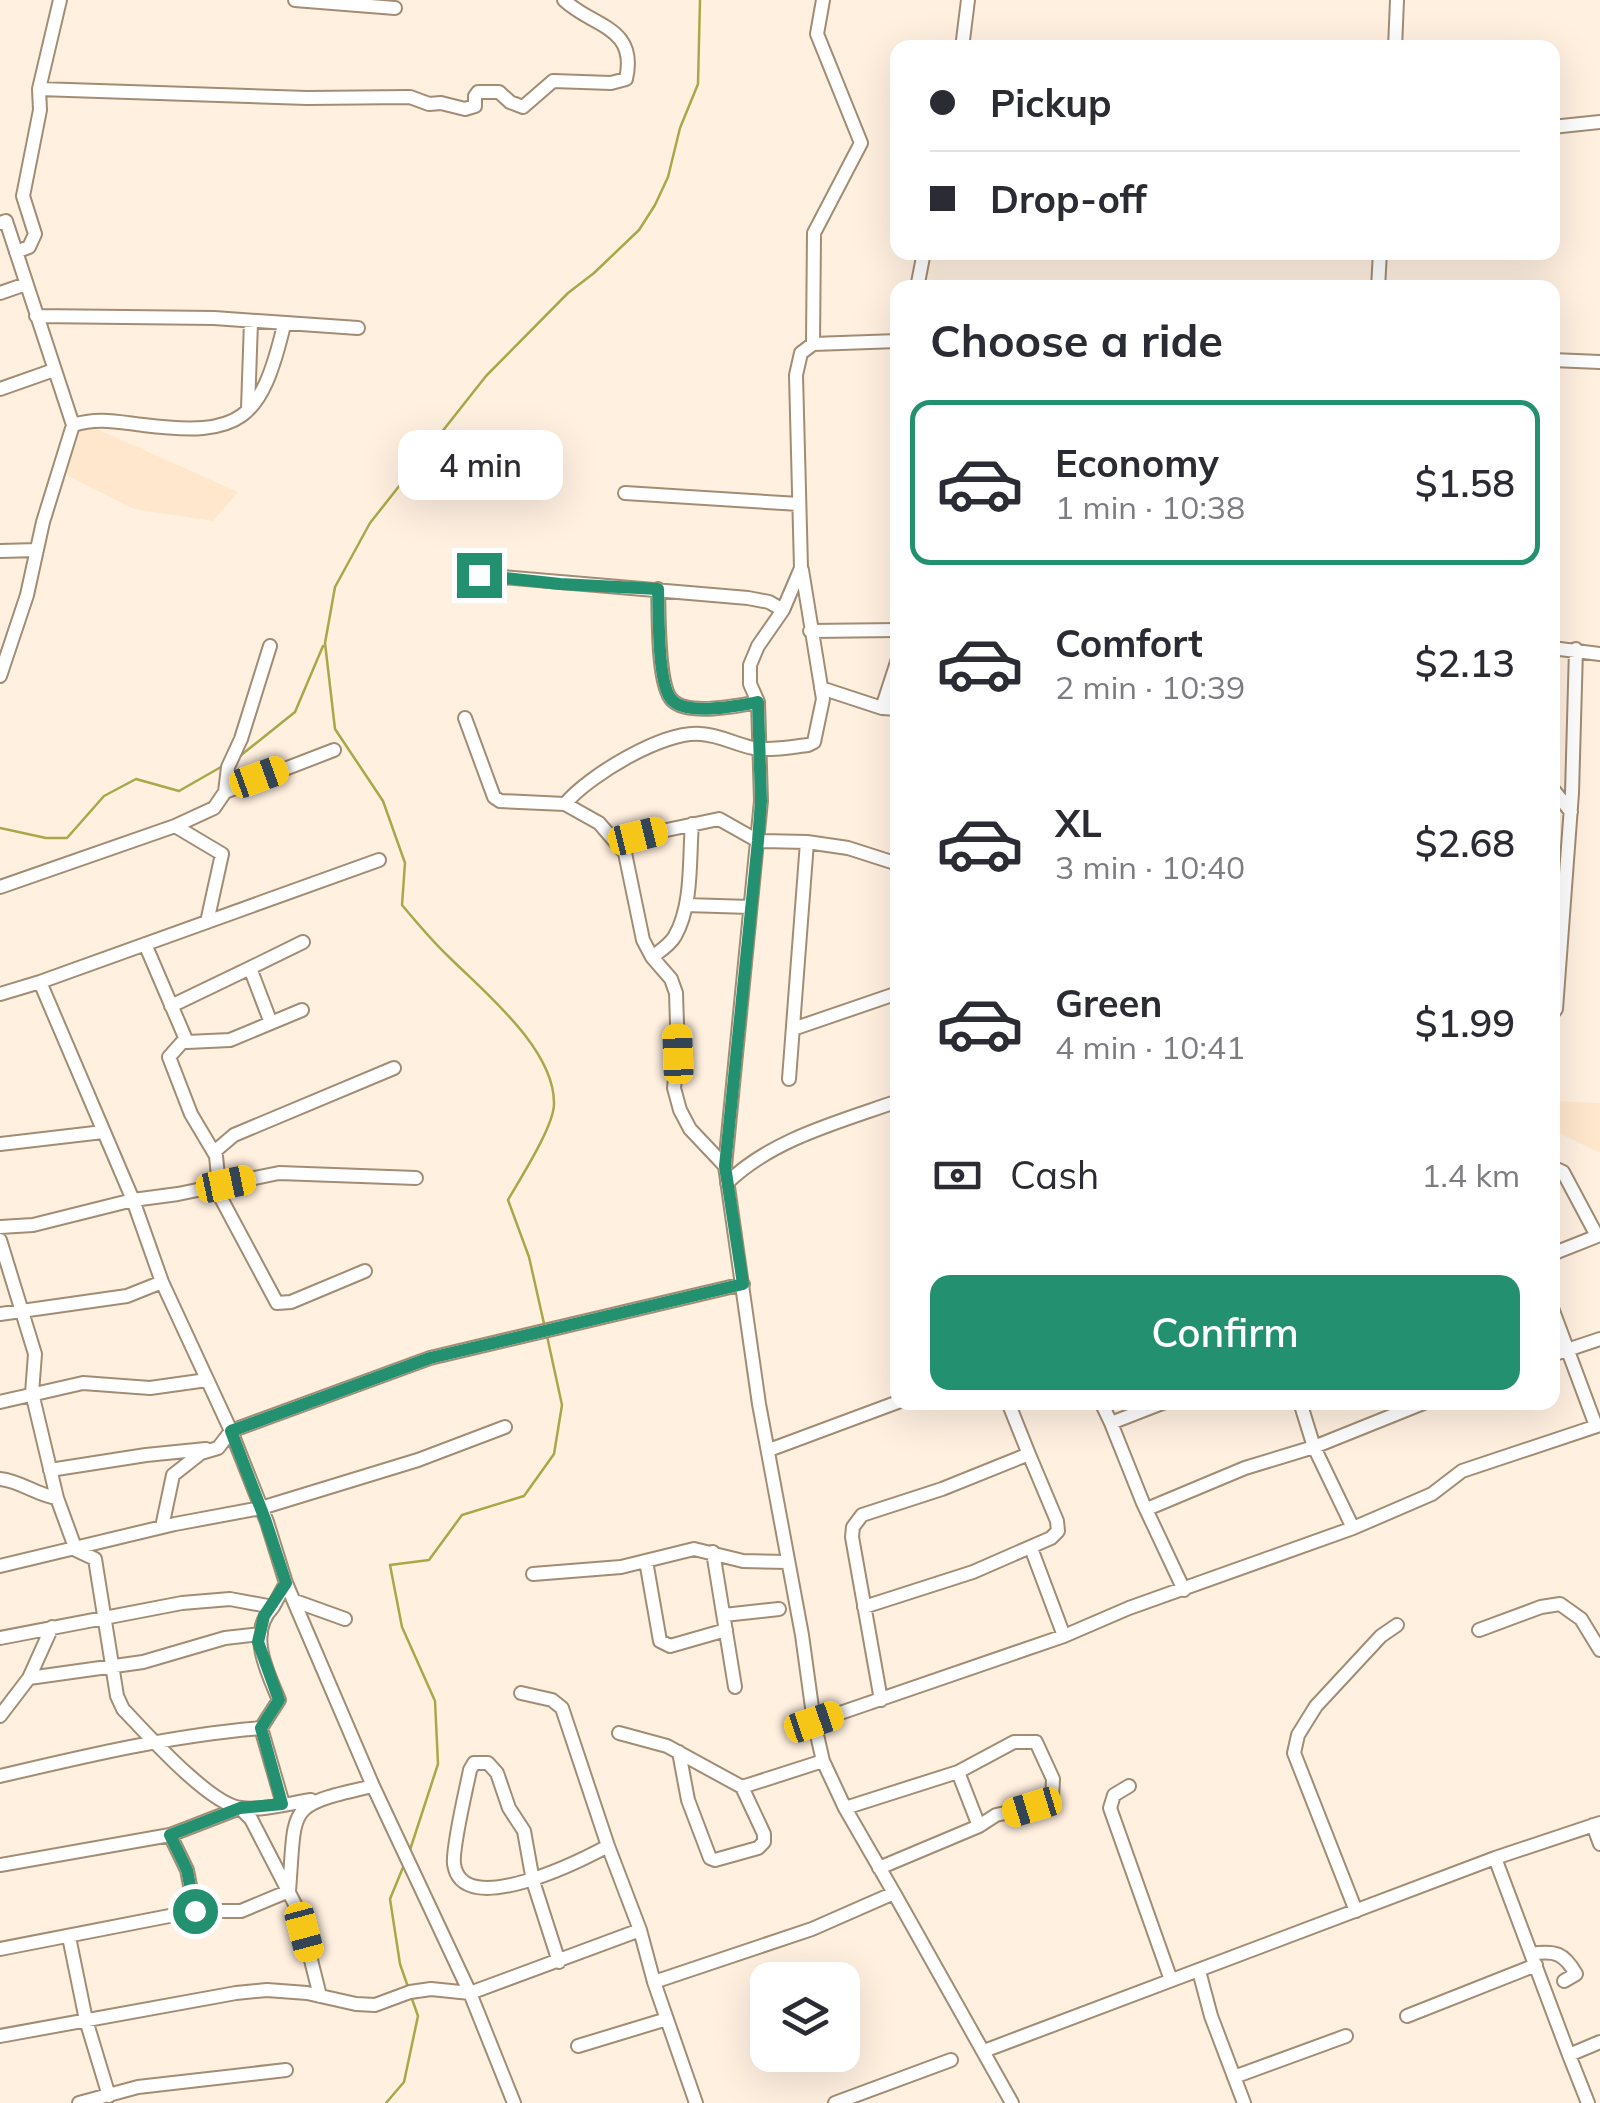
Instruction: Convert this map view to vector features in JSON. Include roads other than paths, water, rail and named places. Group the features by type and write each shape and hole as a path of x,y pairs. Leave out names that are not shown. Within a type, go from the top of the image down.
{"street":[{"path":"16,252 29,247 35,234 24,196 40,110 39,89 60,0"},
{"path":"295,0 395,8"},
{"path":"39,89 307,98 410,97 466,109 475,106 474,96 478,92 499,92 523,107 553,81 611,83 626,78 624,48 615,31 578,14 564,0"},
{"path":"813,344 814,233 862,143 817,34 823,0"},
{"path":"965,40 968,0"},
{"path":"1395,40 1397,0"},
{"path":"1560,126 1600,122"},
{"path":"0,206 73,425 27,594 0,676"},
{"path":"0,294 26,284"},
{"path":"36,316 214,318 358,328"},
{"path":"248,411 252,322"},
{"path":"73,425 102,419 184,429 226,426 240,420 264,386 284,325"},
{"path":"565,804 600,772 681,735 718,736 758,749 814,742 822,709 821,688 801,568 796,375 801,353 813,344 890,341"},
{"path":"1560,360 1600,362"},
{"path":"0,389 54,370"},
{"path":"625,493 799,504"},
{"path":"0,551 37,550"},
{"path":"801,568 750,664 750,684 758,702 758,841 725,1166 823,1761 845,1808 1012,2103"},
{"path":"479,575 748,598 769,602 782,610"},
{"path":"658,589 662,667 668,696 686,708 730,708 758,702"},
{"path":"810,631 890,630"},
{"path":"226,792 228,767 270,646"},
{"path":"1560,648 1600,654"},
{"path":"1560,879 1571,812 1576,649"},
{"path":"882,708 890,684"},
{"path":"821,688 890,708"},
{"path":"465,718 494,796 500,801 565,804 599,823 625,853"},
{"path":"0,887 175,826 214,808 226,792 334,750"},
{"path":"1560,798 1571,812"},
{"path":"725,1166 690,1129 680,1110 674,1088 678,1004 670,979 652,957 638,924 625,853 628,843 638,836 719,819 758,841 848,848 890,861"},
{"path":"652,957 674,940 686,905 692,824"},
{"path":"175,826 222,854 207,922"},
{"path":"789,1079 807,842"},
{"path":"0,994 379,860"},
{"path":"686,905 750,907"},
{"path":"170,1006 303,942"},
{"path":"145,944 185,1038 194,1044 230,1040 302,1010"},
{"path":"250,968 271,1023"},
{"path":"40,982 133,1200 162,1282 231,1431 286,1583 373,1786 470,1993 514,2103"},
{"path":"793,1029 890,997"},
{"path":"185,1038 169,1057 191,1114 214,1152 220,1171 217,1186 277,1303 291,1302 365,1271"},
{"path":"214,1152 234,1135 394,1068"},
{"path":"728,1183 747,1164 771,1150 890,1104"},
{"path":"0,1144 104,1132"},
{"path":"1560,1170 1599,1236 1560,1251"},
{"path":"0,1228 33,1225 133,1200 279,1173 416,1178"},
{"path":"0,1240 35,1354 32,1393 57,1498 76,1550 95,1558 106,1616 108,1667 117,1696 123,1709 156,1744 203,1786 251,1819 299,1912 320,1996"},
{"path":"0,1314 127,1296 162,1282"},
{"path":"173,1476 201,1453 218,1448 231,1431 430,1358 743,1284"},
{"path":"814,1722 1064,1636 1129,1608 1353,1528 1432,1494 1462,1472 1598,1426 1560,1330"},
{"path":"1560,1352 1600,1338"},
{"path":"0,1402 83,1383 150,1388 208,1380"},
{"path":"769,1450 890,1405"},
{"path":"864,1607 973,1572 1032,1548 1058,1531 1058,1521 1011,1410"},
{"path":"1105,1410 1184,1590"},
{"path":"1111,1423 1144,1410"},
{"path":"1302,1410 1314,1447 1353,1528"},
{"path":"1147,1509 1244,1468 1314,1447 1406,1410"},
{"path":"0,1566 262,1508 418,1460 505,1427"},
{"path":"50,1470 164,1452 218,1448"},
{"path":"162,1528 173,1476 164,1452"},
{"path":"881,1700 853,1528 862,1515 1011,1463 1028,1452"},
{"path":"0,1479 14,1480 41,1496 57,1498"},
{"path":"1032,1548 1064,1636"},
{"path":"532,1574 646,1562 694,1549 743,1561 788,1562"},
{"path":"714,1552 735,1686"},
{"path":"646,1562 660,1641 670,1646 726,1630"},
{"path":"282,1804 261,1728 279,1700 258,1642 264,1616 286,1583"},
{"path":"0,1638 106,1616 230,1599 273,1606"},
{"path":"295,1600 345,1619"},
{"path":"1480,1630 1540,1606 1560,1604 1581,1619 1600,1650"},
{"path":"724,1615 779,1609"},
{"path":"1356,1912 1294,1753 1298,1735 1316,1706 1381,1636 1397,1625"},
{"path":"0,1716 29,1678 52,1627"},
{"path":"29,1678 172,1656 225,1638 261,1634"},
{"path":"522,1694 552,1700 562,1708 696,2103"},
{"path":"0,1776 220,1731 261,1728"},
{"path":"618,1734 652,1740 679,1752 742,1787 764,1834 764,1842 758,1848 710,1858 688,1800 679,1752"},
{"path":"845,1808 958,1772 1014,1742 1036,1742 1053,1780 1052,1798 996,1815 880,1868"},
{"path":"742,1787 823,1761"},
{"path":"559,1962 533,1880 524,1831 509,1808 498,1772 488,1763 474,1763 454,1865 462,1879 477,1888 533,1880 572,1866 608,1846"},
{"path":"958,1772 979,1826"},
{"path":"0,1865 170,1835 240,1808 316,1799 373,1786"},
{"path":"1129,1786 1114,1795 1110,1808 1171,1980"},
{"path":"290,1891 296,1820 316,1799"},
{"path":"984,2051 1495,1858 1596,1824 1600,1844"},
{"path":"170,1835 187,1870 195,1911"},
{"path":"1495,1858 1588,2103"},
{"path":"0,1949 195,1911 241,1912 290,1891"},
{"path":"654,1982 812,1930 894,1893"},
{"path":"0,2036 267,1990 375,2005 431,1989 470,1993 640,1930"},
{"path":"69,1937 86,2020 108,2096"},
{"path":"1407,2016 1548,1951 1562,1955 1576,1974 1564,1982"},
{"path":"1199,1971 1244,2103"},
{"path":"578,2046 667,2019"},
{"path":"1234,2077 1346,2036"},
{"path":"1570,2055 1600,2042"},
{"path":"835,2103 951,2060"},
{"path":"79,2103 138,2088 286,2070"}],"waterway":[{"path":"545,1328 529,1257 508,1200 553,1114 551,1083 543,1063 515,1023 402,905 405,863 383,801 335,729 325,643 335,587 370,523 486,376 568,293 639,230 655,205 698,84 700,0"},
{"path":"240,756 295,712 323,646"},
{"path":"0,828 46,838 67,838 104,796 136,779 179,791 221,767"},
{"path":"409,1853 438,1764 435,1701 402,1627 390,1565 429,1560 462,1515 524,1496 554,1454 562,1405 547,1336"},
{"path":"404,1865 390,1899 400,1964 408,1987"},
{"path":"386,2103 404,2082 418,2016 412,1999"}]}
